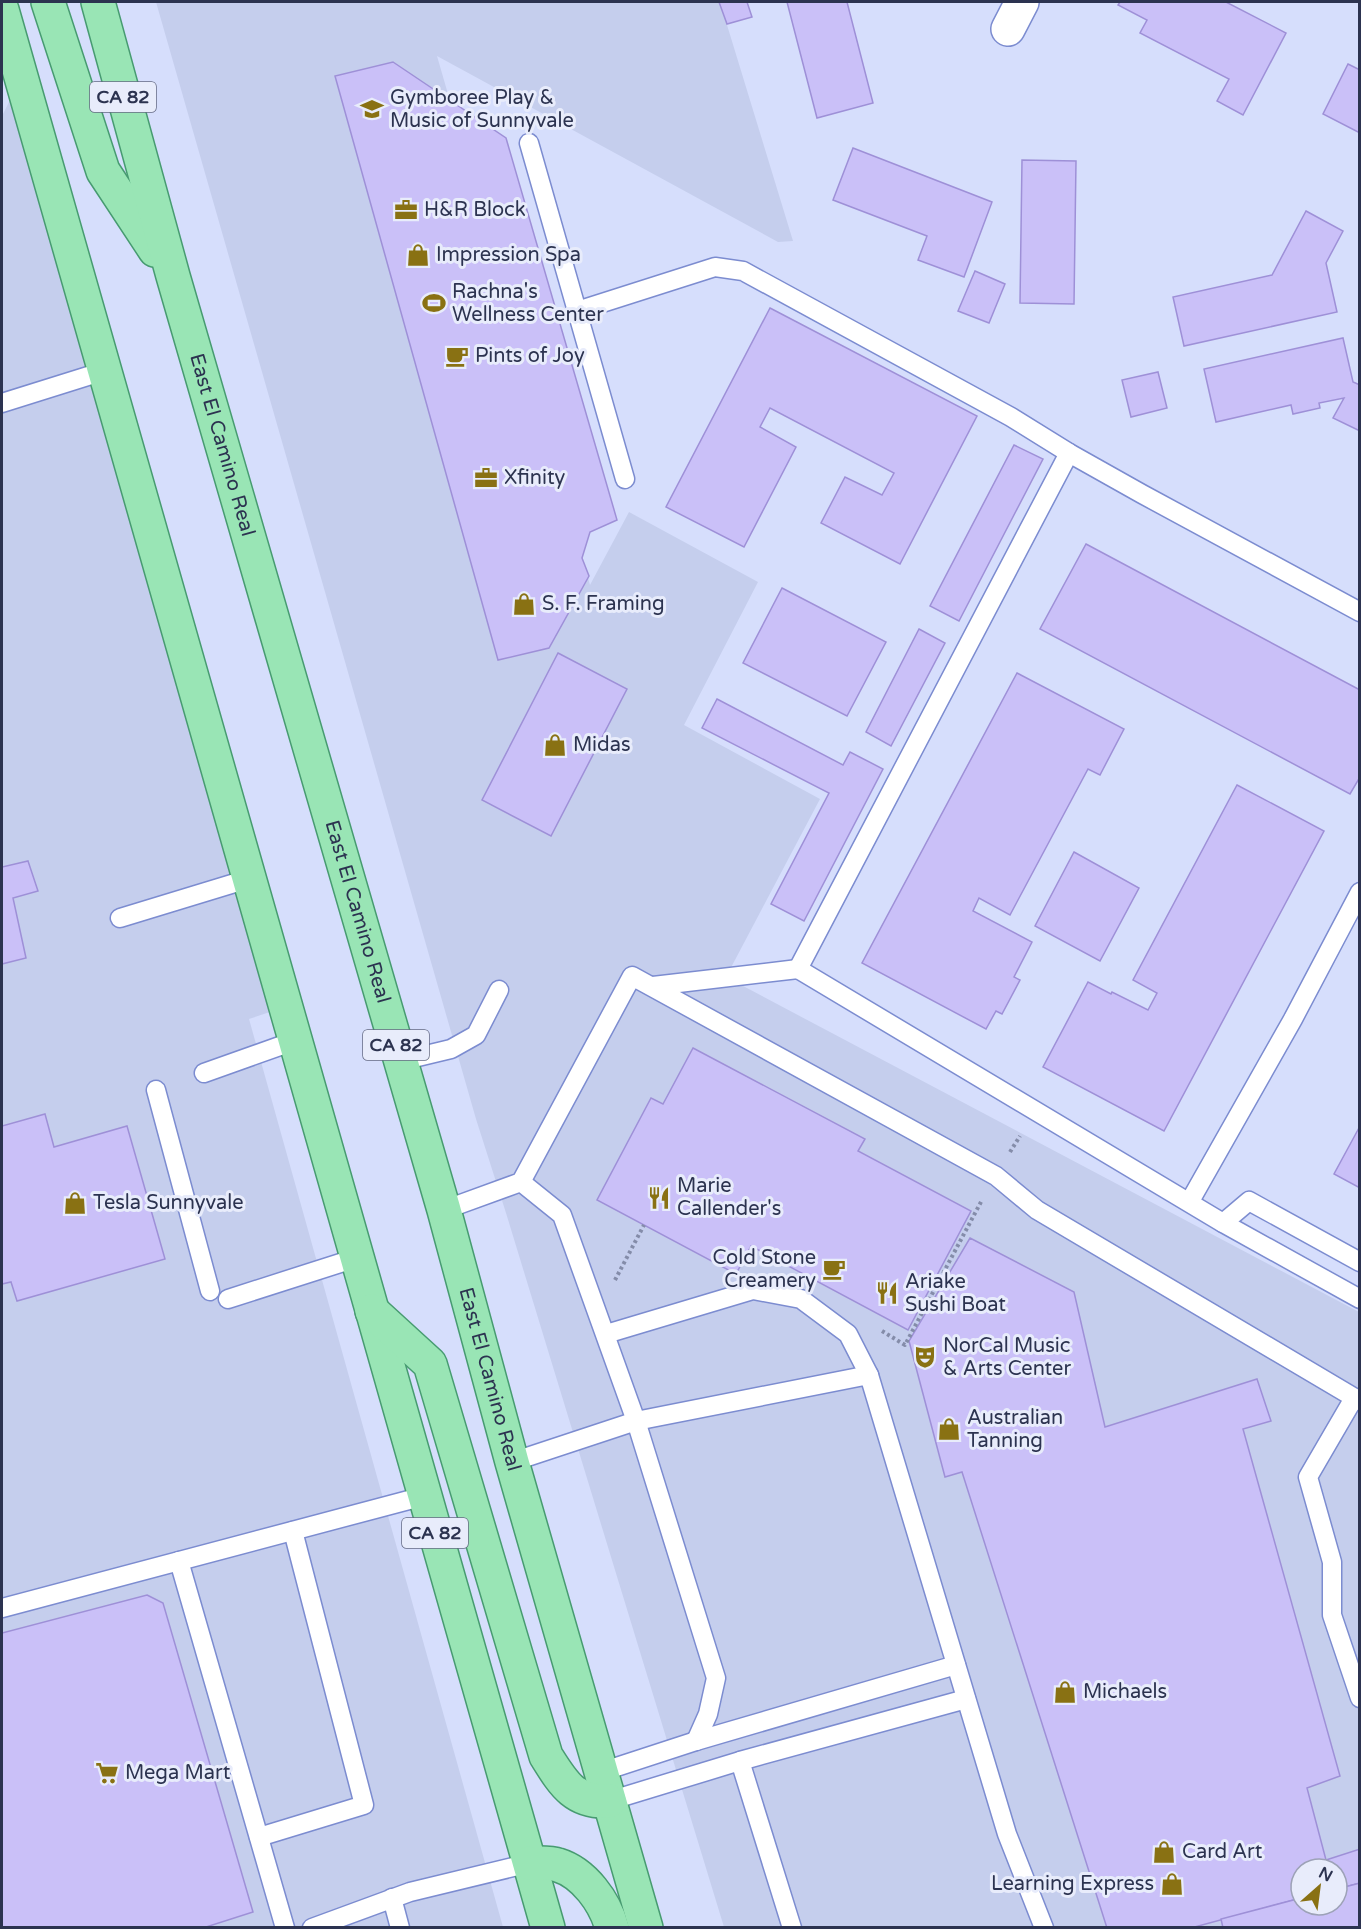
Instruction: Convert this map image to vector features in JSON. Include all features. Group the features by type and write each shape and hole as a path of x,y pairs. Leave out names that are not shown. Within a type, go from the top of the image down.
{"main road":[{"path":"48,2 103,171 173,276"},
{"name":"East El Camino Real","path":"98,2 173,276 444,1210 512,1462 646,1928"},
{"name":"CA 82","path":"2,10 548,1928"},
{"path":"372,1311 430,1364 546,1756 560,1778 578,1795 593,1802 605,1786"},
{"path":"530,1863 556,1864 576,1874 596,1895 612,1928"}],"lane":[{"path":"529,143 624,479"},
{"path":"577,311 716,267 743,270 1359,612"},
{"path":"2,403 104,371"},
{"path":"798,969 1069,453"},
{"path":"120,918 248,879"},
{"path":"1190,1201 1293,1018 1359,892"},
{"path":"652,986 798,969 1190,1201 1223,1223 1359,1299"},
{"path":"444,1210 521,1182 632,976 652,986 996,1176 1037,1210 1357,1400 1308,1477 1332,1562 1332,1615 1359,1698"},
{"path":"401,1061 451,1048 476,1035 499,990"},
{"path":"204,1073 294,1041"},
{"path":"156,1090 210,1291"},
{"path":"521,1182 562,1215 636,1421 716,1678 708,1714 696,1741"},
{"path":"1223,1223 1249,1201 1359,1262"},
{"path":"228,1299 356,1258"},
{"path":"606,1334 753,1290 801,1299 848,1334 869,1375 1007,1834 1044,1928"},
{"path":"512,1462 636,1421 869,1375"},
{"path":"2,1608 424,1496"},
{"path":"259,1837 364,1805 293,1531"},
{"path":"179,1561 285,1928"},
{"path":"605,1786 696,1741 956,1665"},
{"path":"605,1786 740,1761 966,1699"},
{"path":"740,1761 792,1928"},
{"path":"312,1928 410,1892 530,1863"},
{"path":"392,1899 400,1928"}],"path":[{"path":"905,1345 985,1195"},
{"path":"592,1295 618,1279 644,1224"}],"shaded area":[{"path":"156,2 720,2 793,241 778,242 437,56 590,585 629,512 758,582 684,725 820,799 726,977 1359,1312 1359,1927 724,1927 476,1119"},
{"path":"21,78 285,1007 249,1019 503,1927 2,1927 2,116"}],"building":[{"path":"719,2 747,2 752,17 727,24"},
{"path":"787,2 847,2 873,103 817,118"},
{"path":"1120,2 1226,2 1286,33 1243,115 1217,101 1229,79 1140,33 1147,20 1118,5"},
{"path":"393,62 506,138 617,520 590,532 582,558 589,576 549,648 498,660 335,76"},
{"path":"1348,64 1360,70 1360,133 1323,114"},
{"path":"853,148 992,202 964,277 918,260 927,236 833,200"},
{"path":"1022,160 1076,161 1074,304 1020,303"},
{"path":"1306,211 1343,231 1326,263 1337,312 1184,346 1173,297 1272,275"},
{"path":"975,271 1005,284 989,323 958,311"},
{"path":"770,308 977,416 900,564 821,523 845,477 882,495 894,473 770,408 760,427 796,447 744,547 666,507"},
{"path":"1343,338 1353,382 1360,385 1360,431 1333,418 1344,398 1319,403 1320,408 1293,414 1291,405 1216,422 1204,369"},
{"path":"1158,372 1167,408 1131,417 1122,380"},
{"path":"1014,445 1043,459 959,621 930,606"},
{"path":"1086,544 1360,690 1360,777 1350,794 1040,629"},
{"path":"782,588 886,642 847,716 743,663"},
{"path":"919,629 945,643 891,746 866,732"},
{"name":"Midas","path":"558,653 627,689 551,836 482,800"},
{"path":"1017,673 1124,729 1100,775 1088,769 1010,915 979,898 973,911 1032,942 1014,977 1020,980 1002,1014 996,1011 986,1029 862,963"},
{"path":"717,699 843,765 850,752 883,769 804,921 771,904 829,793 702,728"},
{"path":"1237,785 1324,831 1164,1131 1043,1067 1088,982 1148,1010 1157,993 1133,980"},
{"path":"1074,852 1139,888 1100,961 1035,926"},
{"path":"28,861 38,891 13,898 26,958 2,964 2,867"},
{"path":"693,1048 865,1139 858,1151 971,1211 908,1330 751,1246 736,1274 597,1200 651,1098 663,1104"},
{"name":"Tesla Sunnyvale","path":"45,1114 54,1147 127,1126 165,1259 17,1301 11,1282 2,1284 2,1126"},
{"path":"1360,1126 1360,1188 1334,1174"},
{"path":"970,1238 1074,1292 1105,1427 1257,1379 1271,1421 1243,1429 1340,1776 1307,1788 1325,1857 1289,1857 1289,1901 1191,1928 1107,1928 962,1472 945,1477 909,1341"},
{"name":"Mega Mart","path":"147,1595 163,1603 253,1912 203,1928 2,1928 2,1633"},
{"path":"1360,1849 1360,1883 1349,1886 1349,1857 1335,1857"},
{"path":"1360,1883 1360,1928 1223,1928 1221,1919 1289,1901 1289,1917 1349,1917 1349,1886"}],"place":[{"name":"Gymboree Play & Music of Sunnyvale","path":"372,109"},
{"name":"H&R Block","path":"406,210"},
{"name":"Impression Spa","path":"418,255"},
{"name":"Rachna's Wellness Center","path":"434,303"},
{"name":"Pints of Joy","path":"457,356"},
{"name":"Xfinity","path":"486,478"},
{"name":"S. F. Framing","path":"524,604"},
{"name":"Midas","path":"555,745"},
{"name":"Marie Callender's","path":"659,1198"},
{"name":"Tesla Sunnyvale","path":"75,1203"},
{"name":"Cold Stone Creamery","path":"834,1269"},
{"name":"Ariake Sushi Boat","path":"887,1293"},
{"name":"NorCal Music & Arts Center","path":"925,1357"},
{"name":"Australian Tanning","path":"949,1429"},
{"name":"Michaels","path":"1065,1692"},
{"name":"Mega Mart","path":"107,1773"},
{"name":"Card Art","path":"1164,1852"},
{"name":"Learning Express","path":"1172,1884"}]}
